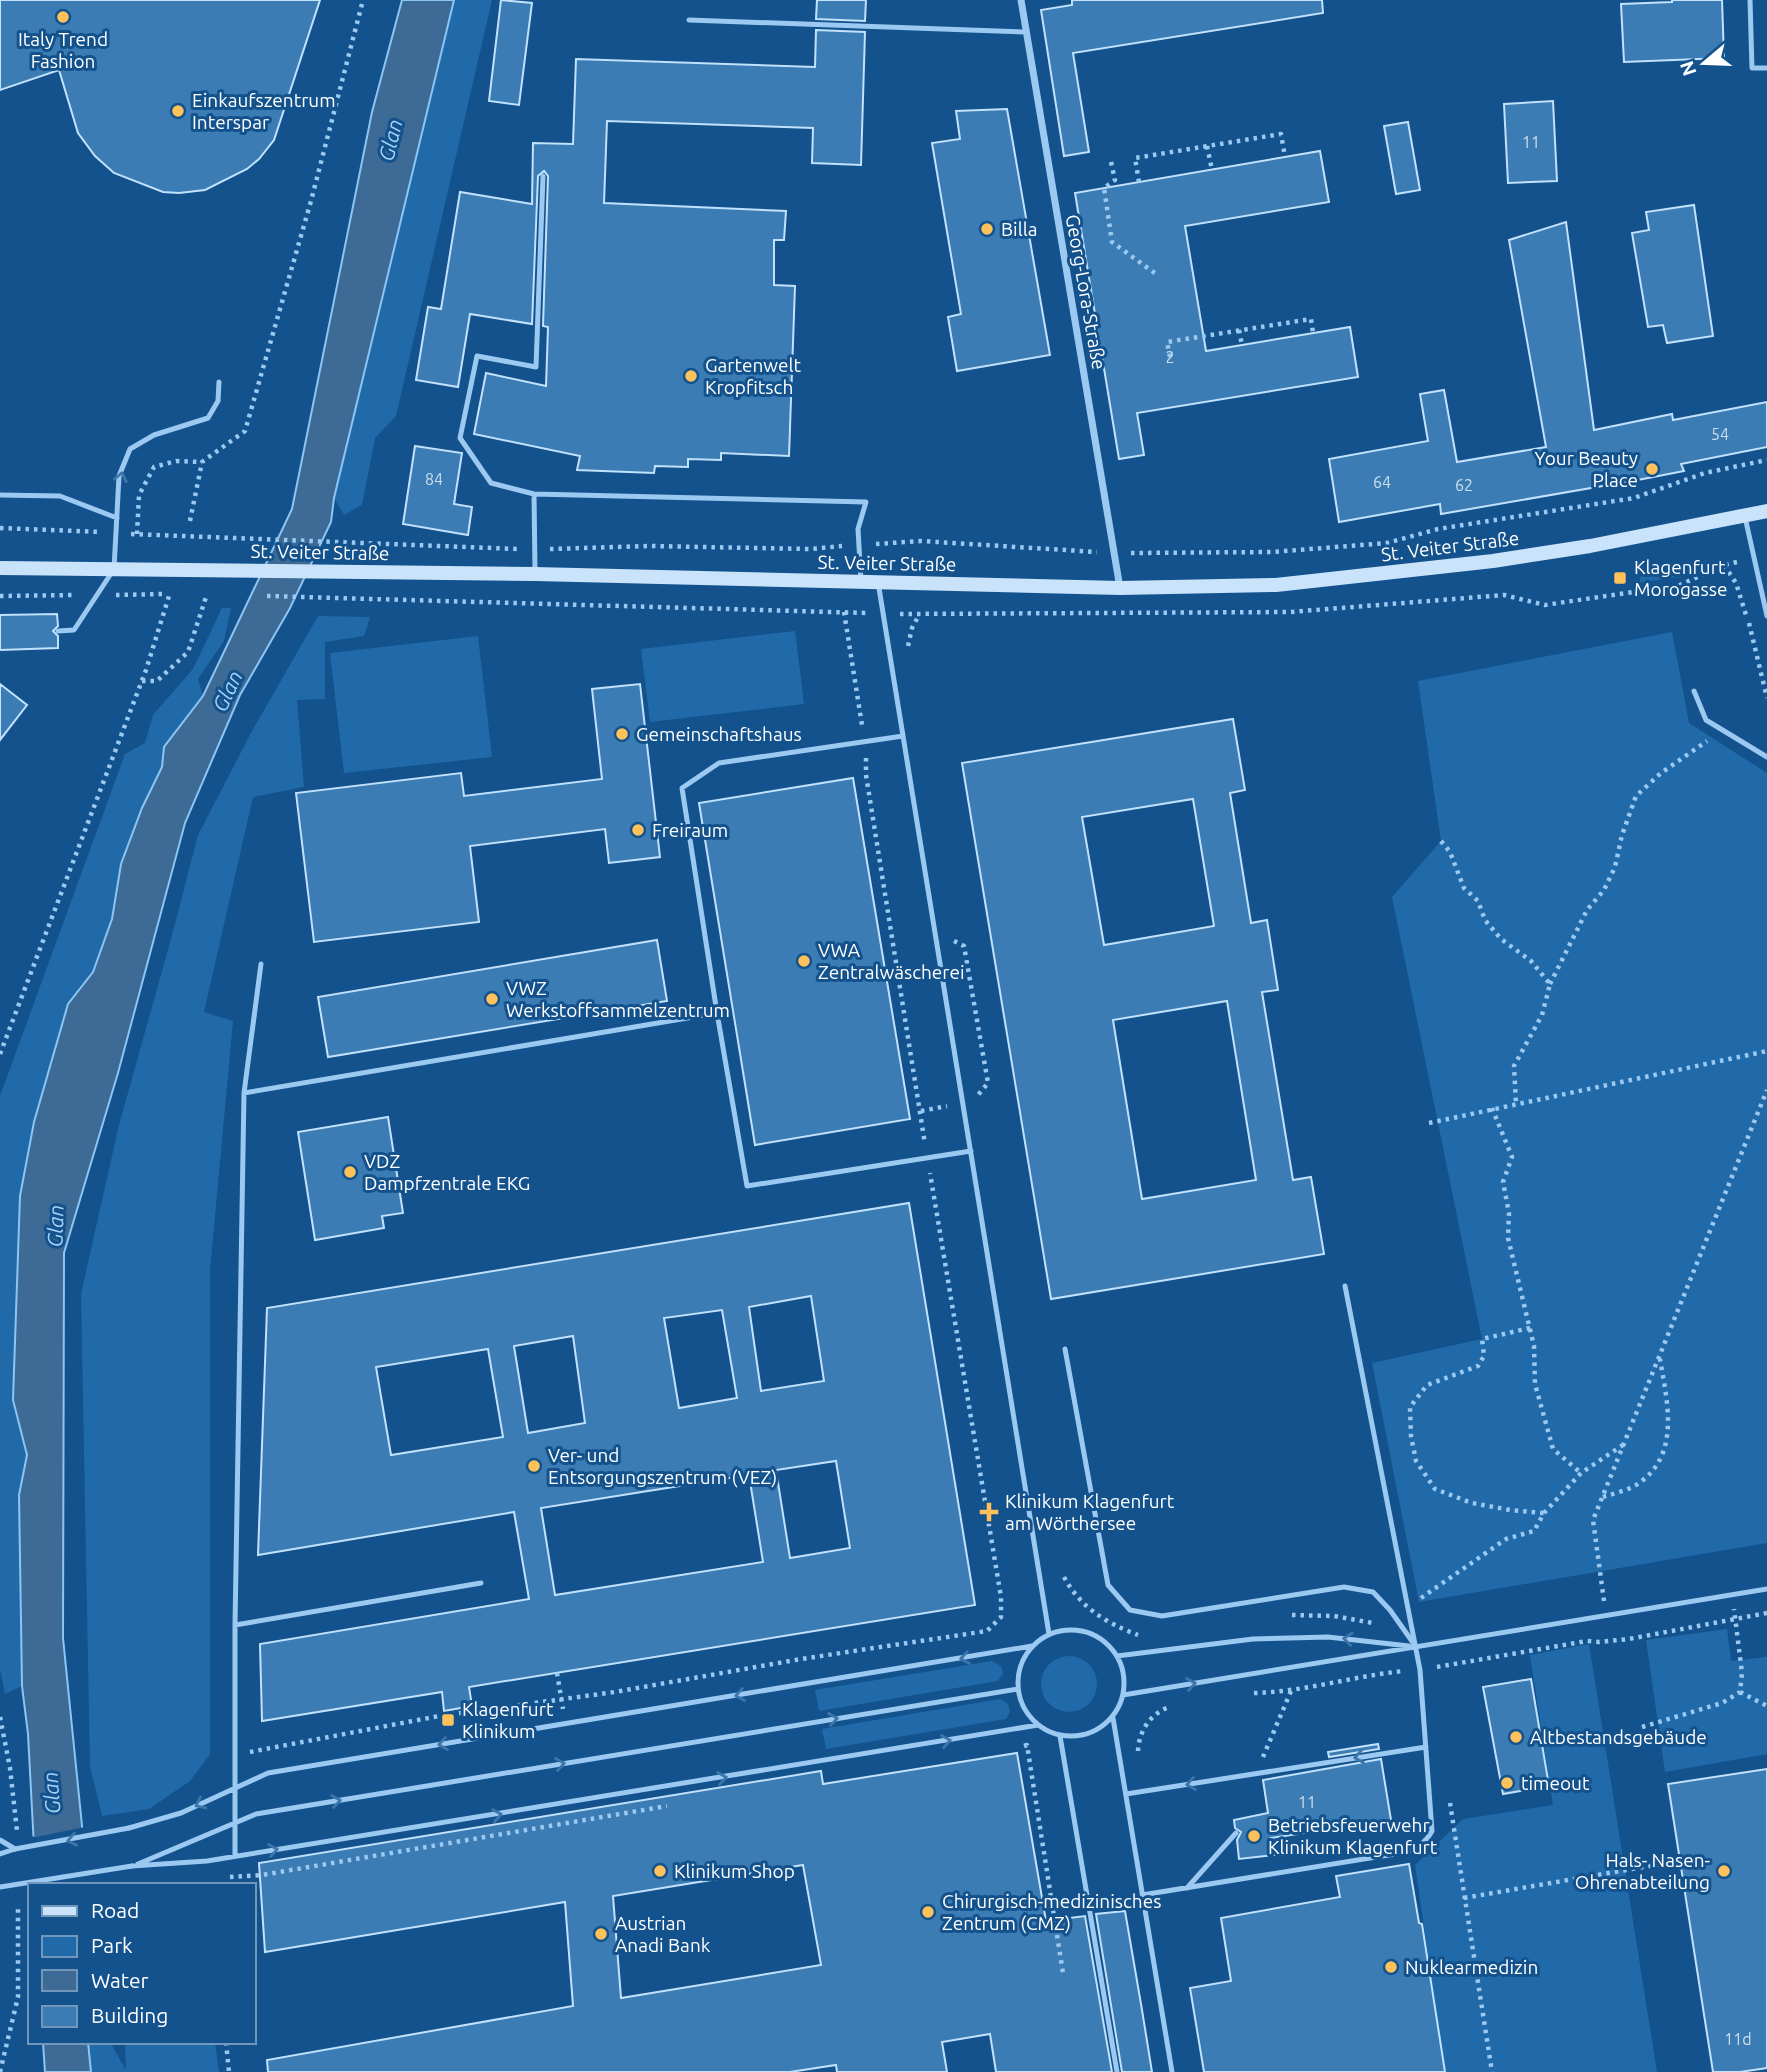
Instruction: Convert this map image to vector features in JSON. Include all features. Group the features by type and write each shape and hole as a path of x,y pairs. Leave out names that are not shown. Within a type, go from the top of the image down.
{"main road":[{"name":"St. Veiter Straße","path":"0,568 535,574 1120,588 1276,585 1479,563 1590,547 1767,512"}],"street":[{"name":"Georg-Lora-Straße","path":"1021,0 1120,588"}],"lane":[{"path":"1750,0 1752,68 1767,68"},
{"path":"690,20 1026,32"},
{"path":"543,176 536,367 477,356 460,438 491,483 534,494 866,502 858,529 860,582"},
{"path":"58,631 74,630 114,569 119,476 130,449 154,435 208,418 218,401 219,382"},
{"path":"534,494 535,574"},
{"path":"0,495 60,496 117,518"},
{"path":"1745,517 1767,616"},
{"path":"878,582 1049,1634"},
{"path":"1694,691 1706,720 1767,757"},
{"path":"903,736 719,763 682,788 718,1013 747,1186 971,1152"},
{"path":"235,1856 235,1625 244,1093 261,964"},
{"path":"244,1093 718,1013"},
{"path":"1142,1895 1407,1852 1418,1848 1432,1831 1416,1646 1345,1286"},
{"path":"1065,1349 1108,1585 1130,1610 1162,1616 1344,1587 1373,1592 1416,1646"},
{"path":"235,1625 481,1583"},
{"path":"1123,1695 1767,1589"},
{"path":"1076,1630 1099,1637 1118,1656 1124,1674 1123,1695 1113,1718 1098,1730 1079,1737 1060,1736 1038,1725 1024,1710 1018,1689 1020,1667 1032,1646 1049,1634 1076,1630"},
{"path":"1118,1656 1253,1639 1328,1637 1416,1646"},
{"path":"0,1854 129,1828 181,1813 268,1773 1032,1646"},
{"path":"132,1866 256,1814 1018,1689"},
{"path":"1113,1718 1172,2072"},
{"path":"0,1887 132,1866 207,1861 1038,1725"},
{"path":"1060,1736 1117,2072"},
{"path":"1126,1794 1426,1747"},
{"path":"1187,1888 1236,1833"},
{"path":"0,1840 15,1849"}],"path":[{"path":"137,534 139,495 154,467 176,461 202,462 245,431 311,201 363,0"},
{"path":"1139,182 1135,158 1281,134 1285,157"},
{"path":"1208,146 1212,170"},
{"path":"1111,162 1115,180 1104,188 1112,242 1156,274"},
{"path":"1170,357 1167,342 1239,330 1311,319 1313,334"},
{"path":"1239,330 1242,345"},
{"path":"0,528 536,549 649,546 811,550 921,541 1116,553 1272,552 1387,543 1438,529 1634,498 1705,473 1767,460"},
{"path":"190,522 202,462"},
{"path":"1724,565 1736,583 1753,636 1767,698"},
{"path":"142,681 157,681 188,652 207,594"},
{"path":"0,1054 142,681 169,596"},
{"path":"235,1755 439,1716 615,1692 801,1659 987,1631 1001,1618 1001,1597 866,775 867,751 844,612"},
{"path":"1517,1104 1514,1066 1542,1015 1550,984 1587,910 1604,890 1615,867 1622,835 1636,796 1661,773 1722,730"},
{"path":"1441,841 1450,852 1464,888 1478,901 1485,920 1501,939 1531,961 1550,984"},
{"path":"1429,1123 1767,1051"},
{"path":"1609,1641 1593,1520 1767,1090"},
{"path":"1492,1108 1512,1157 1503,1182 1509,1213 1508,1238 1534,1346 1535,1384 1553,1448 1581,1474"},
{"path":"1530,1328 1482,1339 1484,1356 1478,1366 1427,1385 1410,1407 1411,1436 1416,1461 1435,1489 1472,1503 1544,1513"},
{"path":"1602,1497 1638,1484 1656,1468 1667,1447 1668,1404 1660,1358"},
{"path":"1409,1607 1506,1539 1534,1531 1544,1513 1581,1474 1624,1445"},
{"path":"1732,1595 1742,1674 1740,1692"},
{"path":"1255,1774 1291,1691"},
{"path":"1740,1692 1767,1706"},
{"path":"1642,1727 1722,1703 1740,1692"},
{"path":"0,1717 10,1768 17,1835"},
{"path":"1013,1747 1027,1745 1063,1973"},
{"path":"1448,1793 1492,2072"},
{"path":"222,1878 262,1875 676,1805"},
{"path":"1464,1898 1661,1864"},
{"path":"0,2072 18,1997 18,1909"},
{"path":"226,2044 229,2072"}],"green space":[{"path":"454,0 492,0 396,416 375,438 362,505 344,515 334,498"},
{"path":"1707,561 1690,575 1639,583 1642,571"},
{"path":"222,608 231,608 224,641 198,679 203,696 164,747 162,767 142,808 121,864 112,919 93,972 68,1004 20,1196 13,1400 27,1455 19,1495 22,1686 5,1694 0,1669 0,1096 125,754 145,743 153,715 193,669"},
{"path":"318,616 370,617 364,636 325,642 325,699 297,700 304,787 253,797 204,1012 233,1021 210,1270 210,1754 190,1781 149,1809 102,1816 90,1766 81,1294 119,1125 198,835 252,731"},
{"path":"795,631 804,704 650,722 641,649"},
{"path":"1672,632 1689,723 1767,773 1767,1543 1419,1602 1372,1363 1482,1339 1392,897 1441,841 1418,681"},
{"path":"478,636 492,757 344,773 330,653"},
{"path":"1727,1629 1731,1661 1767,1657 1767,1754 1665,1772 1646,1640"},
{"path":"1589,1644 1657,2072 1445,2072 1415,1865 1463,1819 1553,1805 1530,1655"},
{"path":"1069,1656 1080,1658 1089,1664 1095,1673 1095,1695 1089,1704 1080,1710 1069,1712 1058,1710 1049,1704 1043,1695 1041,1684 1043,1673 1049,1664 1058,1658"},
{"path":"992,1661 1001,1666 1003,1673 998,1681 819,1711 815,1690"},
{"path":"1000,1699 1008,1704 1010,1712 1006,1719 826,1749 822,1729"},
{"path":"88,2044 111,2044 126,2070 125,2044 215,2044 219,2072 91,2072"}],"water":[{"name":"Glan","path":"402,0 454,0 334,498 331,522 290,608 240,695 185,823 118,1073 64,1253 63,1638 88,1883 36,1883 28,1734 22,1686 19,1495 27,1455 13,1400 20,1196 34,1122 68,1004 93,972 112,919 121,864 142,808 162,767 164,747 203,696 292,509 372,112"},
{"path":"43,2044 88,2044 91,2072 45,2072"}],"pier":[{"path":"85,1827 91,1883 32,1883 30,1836"}],"building":[{"name":"Einkaufszentrum Interspar","path":"0,0 320,0 274,140 247,169 205,190 179,193 163,192 114,173 95,156 78,133 59,70 0,90"},
{"path":"501,0 532,3 519,105 489,101"},
{"path":"817,0 866,0 865,21 816,19"},
{"path":"1072,0 1322,0 1323,13 1073,53 1089,152 1064,156 1041,10 1072,5"},
{"path":"1722,0 1724,58 1624,62 1621,4"},
{"path":"816,30 865,32 861,165 812,163 813,128 607,121 604,203 786,211 784,240 774,240 774,285 795,286 789,456 721,453 721,460 688,459 688,467 655,466 654,473 577,470 580,456 474,434 486,373 546,386 548,327 543,326 548,176 544,171 538,176 532,324 470,314 458,387 416,380 428,307 441,309 460,192 532,204 533,143 573,144 576,59 815,67"},
{"path":"1553,101 1557,181 1508,183 1504,104"},
{"name":"Billa","path":"1007,109 1050,355 957,371 948,317 961,314 932,143 960,139 956,111"},
{"path":"1408,122 1420,190 1396,194 1384,126"},
{"path":"1320,151 1329,202 1185,226 1206,351 1350,327 1358,377 1137,413 1144,455 1119,459 1075,193"},
{"path":"1694,205 1713,336 1667,343 1663,325 1648,327 1632,233 1649,230 1646,212"},
{"path":"1566,222 1594,430 1672,414 1673,420 1767,402 1767,447 1681,464 1684,471 1643,479 1441,514 1440,504 1339,522 1329,459 1428,441 1420,394 1444,390 1457,462 1546,447 1509,240"},
{"path":"415,446 462,453 454,504 472,507 468,535 403,524"},
{"path":"57,614 58,626 53,631 58,636 58,648 0,650 0,615"},
{"path":"0,684 27,705 0,740"},
{"path":"640,684 660,857 609,863 605,829 470,846 479,922 314,942 296,793 461,773 464,796 602,779 592,689"},
{"path":"1233,719 1245,790 1230,793 1251,923 1267,920 1278,990 1262,992 1293,1180 1311,1177 1324,1254 1051,1299 962,763","holes":["1193,799 1214,926 1104,945 1082,817","1227,1001 1256,1180 1142,1199 1113,1020"]},
{"name":"VWA Zentralwäscherei","path":"853,778 910,1119 755,1145 699,803"},
{"name":"VWZ Werkstoffsammelzentrum","path":"657,940 667,1001 328,1057 318,997"},
{"name":"VDZ Dampfzentrale EKG","path":"388,1117 403,1213 382,1216 384,1228 315,1240 298,1132"},
{"name":"Ver- und Entsorgungszentrum (VEZ)","path":"909,1203 975,1605 469,1687 472,1706 444,1711 442,1692 262,1721 260,1644 529,1599 514,1512 258,1555 267,1308","holes":["811,1296 824,1381 761,1391 749,1307","722,1310 737,1398 679,1408 664,1318","573,1336 585,1423 528,1433 514,1346","488,1349 503,1437 391,1455 376,1367","836,1461 850,1548 790,1558 776,1470","749,1475 763,1562 555,1595 541,1508"]},
{"name":"Altbestandsgebäude","path":"1531,1679 1549,1786 1503,1794 1483,1687"},
{"path":"1378,1744 1379,1749 1329,1757 1328,1752"},
{"name":"Chirurgisch-medizinisches Zentrum (CMZ)","path":"1017,1753 1046,1921 1085,1916 1112,2072 996,2072 990,2034 942,2042 947,2072 837,2072 836,2065 790,2072 268,2072 267,2060 573,2006 565,1902 265,1952 259,1863 821,1771 823,1784","holes":["803,1865 821,1965 621,1998 613,1896"]},
{"path":"1381,1759 1391,1820 1271,1838 1275,1855 1239,1859 1237,1840 1241,1832 1235,1828 1234,1820 1268,1813 1263,1780"},
{"name":"Hals- Nasen- Ohrenabteilung","path":"1767,1769 1767,2068 1713,2072 1668,1784"},
{"name":"Nuklearmedizin","path":"1409,1864 1419,1923 1422,1924 1445,2072 1204,2072 1190,1988 1231,1981 1221,1918 1340,1897 1336,1876"},
{"path":"1125,1911 1152,2072 1122,2072 1096,1914"}],"place":[{"name":"Italy Trend Fashion","path":"63,17"},
{"name":"Einkaufszentrum Interspar","path":"178,111"},
{"name":"Billa","path":"987,229"},
{"name":"Gartenwelt Kropfitsch","path":"691,376"},
{"name":"Your Beauty Place","path":"1652,469"},
{"name":"Klagenfurt Morogasse","path":"1620,578"},
{"name":"Gemeinschaftshaus","path":"622,734"},
{"name":"Freiraum","path":"638,830"},
{"name":"VWA Zentralwäscherei","path":"804,961"},
{"name":"VWZ Werkstoffsammelzentrum","path":"492,999"},
{"name":"VDZ Dampfzentrale EKG","path":"350,1172"},
{"name":"Ver- und Entsorgungszentrum (VEZ)","path":"534,1466"},
{"name":"Klinikum Klagenfurt am Wörthersee","path":"989,1512"},
{"name":"Klagenfurt Klinikum","path":"448,1720"},
{"name":"Altbestandsgebäude","path":"1516,1737"},
{"name":"timeout","path":"1507,1783"},
{"name":"Betriebsfeuerwehr Klinikum Klagenfurt","path":"1254,1836"},
{"name":"Klinikum Shop","path":"660,1871"},
{"name":"Hals- Nasen- Ohrenabteilung","path":"1724,1871"},
{"name":"Chirurgisch-medizinisches Zentrum (CMZ)","path":"928,1912"},
{"name":"Austrian Anadi Bank","path":"601,1934"},
{"name":"Nuklearmedizin","path":"1391,1967"}]}
